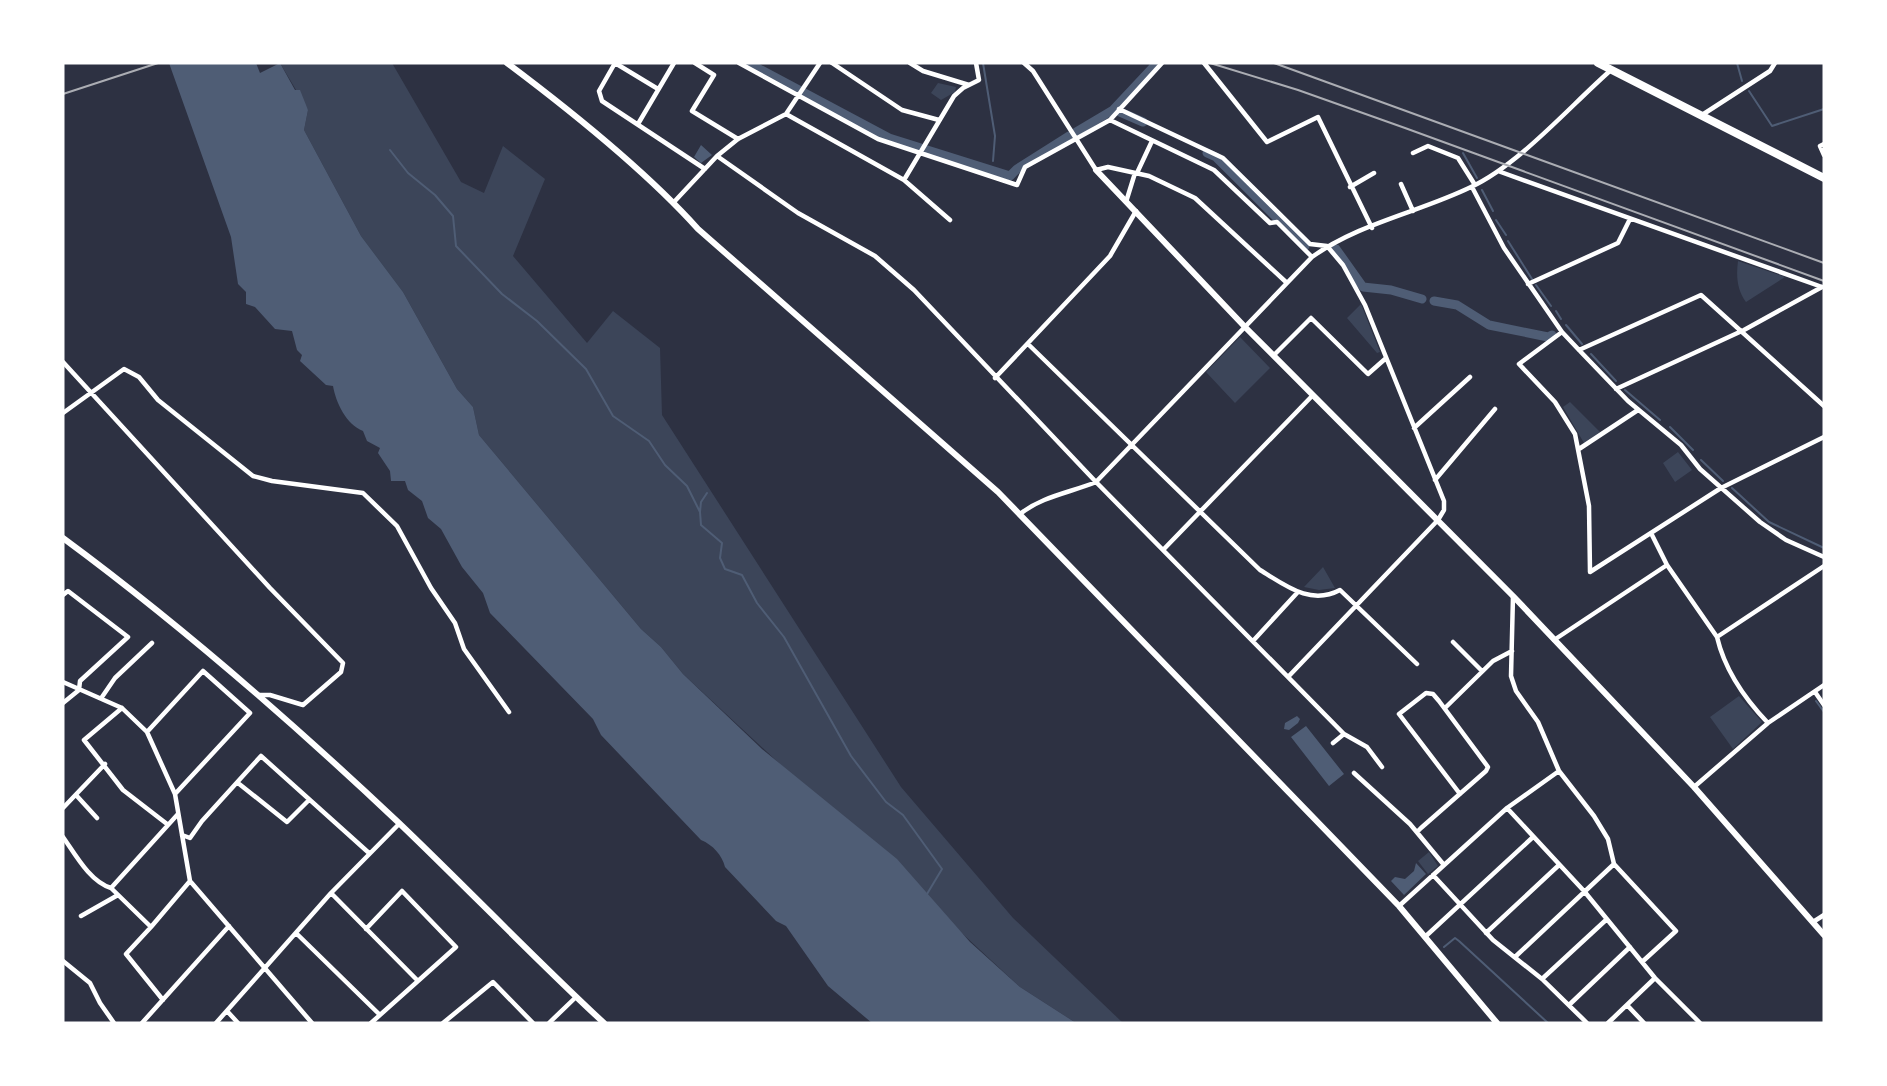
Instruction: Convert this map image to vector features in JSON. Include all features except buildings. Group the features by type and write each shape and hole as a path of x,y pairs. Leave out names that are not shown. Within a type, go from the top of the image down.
{"highway":[{"path":"1598,63 1824,178"}],"street":[{"path":"507,63 546,92 674,202 698,229 975,470 1399,906 1497,1023"},
{"path":"658,89 615,63 599,92 602,101 705,168"},
{"path":"638,124 674,63"},
{"path":"695,63 714,75 692,111 738,139"},
{"path":"739,63 878,139 1017,185 1025,167 1110,120 1162,63"},
{"path":"674,202 717,156 738,139 786,114 820,63"},
{"path":"832,63 902,110 939,120"},
{"path":"910,63 923,71 971,85"},
{"path":"904,180 954,96 963,88 979,80 976,63"},
{"path":"1024,63 1033,71 1096,170 1245,327 1513,596 1694,787 1824,935"},
{"path":"1204,63 1267,142 1318,117 1350,187 1372,228"},
{"path":"1701,116 1770,70 1775,63"},
{"path":"1020,514 1034,503 1096,482 1312,257 1327,246 1474,186 1498,171 1611,70"},
{"path":"1119,109 1222,158 1310,244 1327,246 1343,265 1365,305 1444,501 1438,520 1288,677"},
{"path":"786,114 904,180 950,220"},
{"path":"1110,120 1214,170 1270,223 1277,222 1312,257"},
{"path":"1126,202 1136,173 1152,141"},
{"path":"1824,144 1820,146 1824,155"},
{"path":"1413,153 1428,146 1458,158 1504,248 1562,332 1616,389 1681,445 1700,469 1721,488 1774,533 1824,557"},
{"path":"717,156 798,213 875,256 914,290 1096,482 1344,734 1367,747 1382,767"},
{"path":"1096,170 1108,167 1149,176 1195,198 1287,283"},
{"path":"1498,171 1554,189 1630,219 1822,287 1739,331 1616,389"},
{"path":"1350,187 1374,173"},
{"path":"1401,184 1413,211"},
{"path":"995,378 1110,256 1136,212"},
{"path":"1528,284 1618,243 1630,219"},
{"path":"1579,350 1701,295 1824,406"},
{"path":"1274,356 1311,318 1368,374 1385,359"},
{"path":"1562,332 1519,364 1555,402 1575,435 1589,506 1590,572 1652,535 1721,488 1824,437"},
{"path":"1028,344 1260,570 1297,593 1319,596 1340,590 1417,664"},
{"path":"63,362 343,663 341,672 303,705 270,695 259,695"},
{"path":"63,413 89,392 98,389 124,369 139,377 158,400 253,476 272,481 363,493 397,526 431,588 455,623 464,649 508,712"},
{"path":"1414,428 1470,377"},
{"path":"1163,550 1199,510 1313,395"},
{"path":"1435,480 1496,409"},
{"path":"1579,449 1638,410"},
{"path":"1652,535 1667,566 1717,637 1720,650 1740,693 1768,723"},
{"path":"63,538 259,695 399,824 604,1023"},
{"path":"1553,640 1667,566"},
{"path":"1717,637 1824,566"},
{"path":"63,595 68,591 128,637 80,681 79,690 63,703"},
{"path":"1253,641 1297,593"},
{"path":"1513,596 1510,676 1513,683 1538,722 1559,771 1594,816 1608,839 1614,864 1676,931 1642,962"},
{"path":"1453,642 1482,671"},
{"path":"102,697 115,678 152,643"},
{"path":"1445,708 1493,661 1512,651"},
{"path":"147,732 203,671 250,712 175,794"},
{"path":"63,682 102,697 122,708 147,732 175,794 190,881 264,970 312,1023"},
{"path":"1694,787 1768,723 1824,685"},
{"path":"1815,692 1824,705"},
{"path":"1417,832 1460,794 1488,767 1445,708 1433,694 1426,693 1399,714 1460,794"},
{"path":"122,708 84,740 123,790 167,824"},
{"path":"1333,743 1344,734"},
{"path":"182,835 190,838 202,820 261,756 369,854"},
{"path":"63,808 105,764"},
{"path":"1399,906 1507,808 1559,771"},
{"path":"1354,772 1417,832 1444,865"},
{"path":"238,783 287,822 309,800"},
{"path":"76,795 97,818"},
{"path":"1507,808 1584,891 1656,978 1700,1023"},
{"path":"111,888 178,814"},
{"path":"216,1023 330,893 399,824"},
{"path":"63,837 85,867 104,886 111,888 151,927"},
{"path":"1426,936 1533,837"},
{"path":"1515,957 1614,864"},
{"path":"1486,933 1559,865"},
{"path":"1433,875 1486,933 1542,979 1587,1023"},
{"path":"162,1000 126,954 190,881"},
{"path":"366,928 402,891 456,946 370,1023"},
{"path":"330,893 418,981"},
{"path":"81,916 118,895"},
{"path":"1813,922 1824,915"},
{"path":"1542,979 1607,919"},
{"path":"142,1023 229,926"},
{"path":"296,933 380,1015"},
{"path":"1569,1005 1630,947"},
{"path":"63,961 90,983 114,1023"},
{"path":"1608,1023 1656,978"},
{"path":"443,1023 493,982 533,1023"},
{"path":"549,1023 576,997"},
{"path":"1627,1005 1644,1023"},
{"path":"227,1011 238,1023"}],"shaded area":[{"path":"169,63 256,63 260,73 280,63 295,90 300,90 308,110 304,130 361,236 403,292 457,389 473,407 479,435 641,629 661,647 683,674 762,749 897,859 970,942 1020,987 1076,1023 872,1023 828,986 786,926 776,921 725,867 716,851 701,840 601,735 593,719 490,613 483,593 462,567 441,529 428,518 422,501 408,490 405,481 391,481 390,471 378,453 380,448 367,441 363,431 347,418 339,406 333,386 326,385 300,361 302,355 297,350 292,331 275,329 255,307 246,304 246,292 238,284 231,237"},
{"path":"280,63 392,63 461,182 484,193 503,146 545,179 513,256 587,343 613,311 660,348 662,415 901,787 1013,918 1123,1023 1076,1023 1020,987 683,674 661,647 641,629 479,435 473,407 457,389 403,292 361,236 304,130 308,110"},
{"path":"938,83 956,87 955,92 941,100 931,93"},
{"path":"701,145 712,155 701,163 694,157"},
{"path":"1738,261 1785,277 1746,302 1738,283"},
{"path":"1361,304 1380,352 1377,353 1347,318"},
{"path":"1240,337 1270,368 1235,403 1206,372"},
{"path":"1570,402 1600,432 1584,443 1563,407"},
{"path":"1678,452 1692,470 1675,482 1663,463"},
{"path":"1323,567 1335,588 1319,590 1304,587"},
{"path":"1739,696 1762,722 1733,749 1710,717"},
{"path":"1297,716 1300,719 1298,723 1289,730 1284,729 1285,723"},
{"path":"1306,726 1344,774 1329,786 1291,737"},
{"path":"1429,852 1438,866 1428,874 1418,861"},
{"path":"1416,863 1426,874 1404,895 1391,881 1395,877 1405,879 1414,871"}],"waterway":[{"path":"748,63 889,138 1010,176 1017,169 1069,136"},
{"path":"983,63 995,136 993,161"},
{"path":"1076,132 1113,110 1157,63"},
{"path":"1737,63 1742,81"},
{"path":"1749,91 1772,126 1824,109"},
{"path":"1120,112 1143,122"},
{"path":"390,150 408,173 435,195 453,216 456,246 502,294 537,321 586,369 613,416 649,441 665,465 687,486 700,512 701,525 722,543 720,558 725,569 742,575 757,603 784,637 851,756 886,802 903,815 942,869 927,894"},
{"path":"1207,153 1216,157 1305,246"},
{"path":"1463,153 1477,178"},
{"path":"1482,190 1493,211"},
{"path":"1496,220 1506,235"},
{"path":"1508,241 1532,279"},
{"path":"1336,249 1363,287 1391,290 1422,299"},
{"path":"1536,285 1551,306"},
{"path":"1434,301 1457,305 1489,325 1548,337 1552,335"},
{"path":"1556,311 1561,319"},
{"path":"1566,325 1582,344"},
{"path":"1591,354 1616,381"},
{"path":"1625,390 1660,420"},
{"path":"1670,427 1693,450"},
{"path":"1701,460 1723,481"},
{"path":"1732,488 1769,522 1824,548"},
{"path":"700,512 701,502 707,493"},
{"path":"1816,701 1824,712"},
{"path":"1444,947 1455,938 1548,1023"}],"railway":[{"path":"63,94 158,63"},
{"path":"1210,63 1298,90 1824,281"},
{"path":"1274,63 1824,263"}]}
